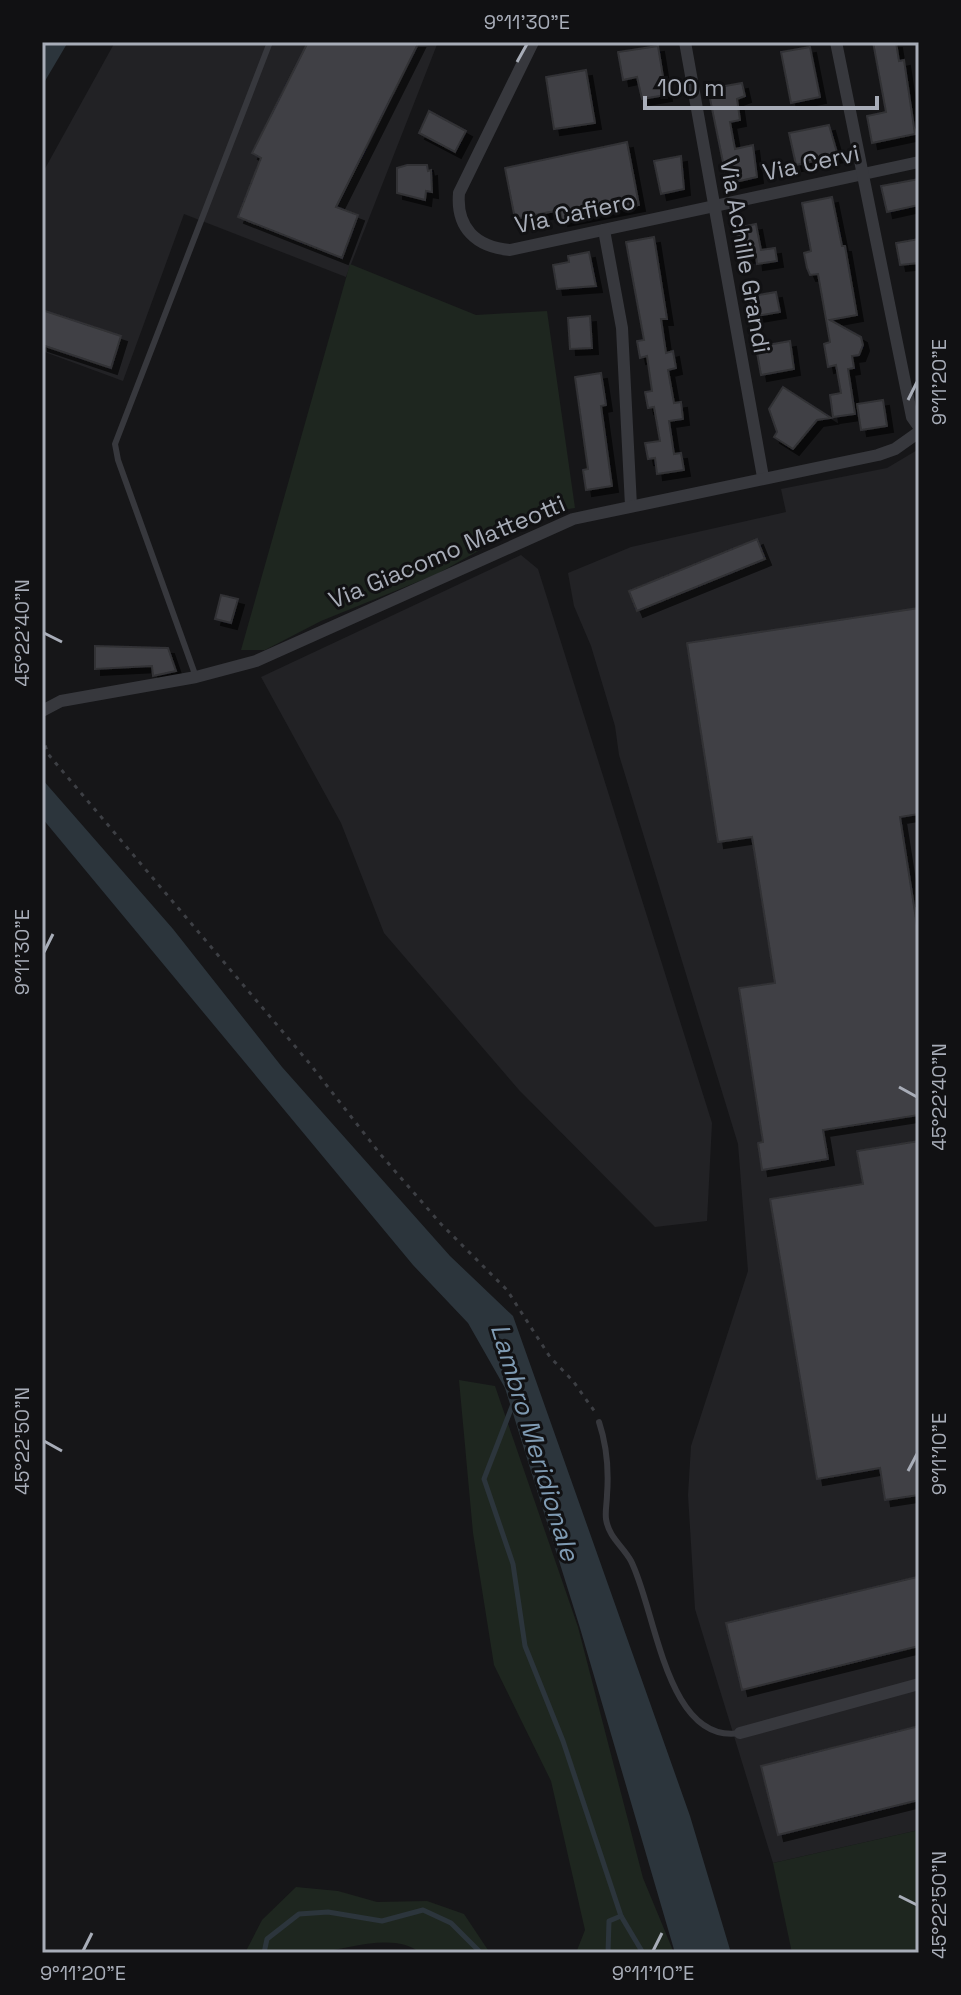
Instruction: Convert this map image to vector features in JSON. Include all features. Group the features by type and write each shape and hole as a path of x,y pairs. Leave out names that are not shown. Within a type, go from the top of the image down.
{"street":[{"name":"Via Cafiero","path":"533,42 459,193 460,219 469,234 496,249 510,250 713,206"},
{"name":"Via Achille Grandi","path":"685,42 763,477"},
{"path":"836,42 912,417 919,429"},
{"name":"Via Cervi","path":"713,206 919,162"},
{"path":"604,230 622,328 631,506"},
{"name":"Via Giacomo Matteotti","path":"42,711 61,701 196,677 256,661 544,530 631,506 878,455 895,449 919,429"},
{"path":"740,1733 919,1684"}],"lane":[{"path":"196,677 118,460 115,444 270,42"},
{"path":"599,1422 608,1449 606,1518 613,1539 630,1559 681,1704 701,1726 726,1736 740,1733"}],"path":[{"path":"42,736 48,754 310,1064 381,1155 441,1224 507,1290 550,1357 573,1381 599,1422"}],"shaded area":[{"path":"115,42 438,42 346,277 184,214 123,381 42,351 42,174"},
{"path":"350,264 476,315 547,311 575,508 548,512 437,574 321,621 265,650 241,650"},
{"path":"919,449 919,1830 773,1863 695,1609 688,1495 691,1446 748,1271 738,1144 619,755 615,726 591,646 574,606 568,573 631,547 786,512 781,489 887,468"},
{"path":"521,555 538,569 712,1123 707,1221 655,1227 519,1090 384,933 341,823 261,677"},
{"path":"459,1380 495,1386 578,1627 643,1878 674,1953 576,1953 585,1930 551,1781 494,1665 473,1533"},
{"path":"919,1830 919,1953 792,1953 773,1863"},
{"path":"296,1887 338,1891 377,1902 427,1901 464,1914 490,1953 420,1953 397,1943 384,1943 307,1954 245,1953 262,1920"}],"water":[{"path":"42,42 68,42 42,86"},
{"name":"Lambro Meridionale","path":"42,779 173,929 282,1067 450,1256 513,1316 690,1816 731,1953 675,1953 580,1628 505,1388 468,1323 413,1265 42,818"}],"building":[{"path":"308,42 419,42 336,207 358,215 342,258 238,217 261,158 252,153"},
{"path":"873,42 896,42 899,61 904,60 915,134 872,143 867,116 886,112"},
{"path":"658,46 666,95 642,99 637,77 623,80 618,52"},
{"path":"810,47 820,97 791,103 781,52"},
{"path":"586,70 595,123 554,129 546,77"},
{"path":"742,83 745,96 737,99 740,120 730,122 735,149 753,145 757,177 731,183 729,171 725,172 708,89"},
{"path":"429,111 466,131 455,152 419,133"},
{"path":"829,125 838,156 796,165 789,133"},
{"path":"627,142 639,205 562,220 560,210 515,219 505,168"},
{"path":"681,156 684,189 661,194 654,161"},
{"path":"427,165 428,171 431,170 432,192 426,191 425,200 397,193 397,168"},
{"path":"919,179 919,205 887,212 881,186"},
{"path":"832,197 842,246 845,246 857,315 830,320 861,337 863,345 859,355 852,356 854,368 848,369 855,414 833,417 830,395 841,393 836,365 828,367 824,344 830,342 818,274 810,275 807,268 804,253 811,251 802,203"},
{"path":"756,224 761,250 775,248 777,261 757,264 756,255 742,258 736,228"},
{"path":"654,237 667,319 661,319 666,353 673,351 676,368 668,370 674,403 681,402 683,419 669,421 674,454 681,453 684,470 657,474 655,458 648,459 645,443 660,441 654,407 648,408 645,392 652,391 647,356 640,358 637,341 644,340 626,242"},
{"path":"919,239 919,263 900,265 896,243"},
{"path":"589,252 596,286 557,289 553,265 569,262 568,256"},
{"path":"776,292 780,312 750,317 747,297"},
{"path":"42,310 121,336 111,368 42,345"},
{"path":"590,316 592,348 570,349 568,318"},
{"path":"790,341 794,369 761,375 756,347"},
{"path":"601,373 606,405 601,406 612,486 586,490 583,470 588,469 575,377"},
{"path":"783,387 831,418 817,420 793,449 774,437 777,432 769,409"},
{"path":"883,400 887,426 861,430 857,404"},
{"path":"757,539 765,559 637,611 629,591"},
{"path":"221,595 238,599 231,623 215,619"},
{"path":"919,608 919,814 900,817 919,938 919,1115 823,1130 828,1159 762,1170 758,1143 763,1142 739,988 775,983 752,837 718,842 687,643"},
{"path":"95,646 168,648 176,671 153,676 152,666 95,669"},
{"path":"919,1141 919,1495 885,1500 880,1468 817,1479 770,1199 863,1184 857,1151"},
{"path":"917,1577 919,1646 742,1690 726,1623"},
{"path":"919,1726 919,1800 778,1835 761,1766"}],"waterway":[{"name":"Lambro Meridionale","path":"513,1404 484,1479 513,1564 525,1646 563,1741 621,1916 643,1953"},
{"path":"264,1953 267,1939 299,1914 328,1912 382,1921 423,1910 451,1923 481,1953"},
{"path":"608,1953 609,1921 621,1916"}]}
